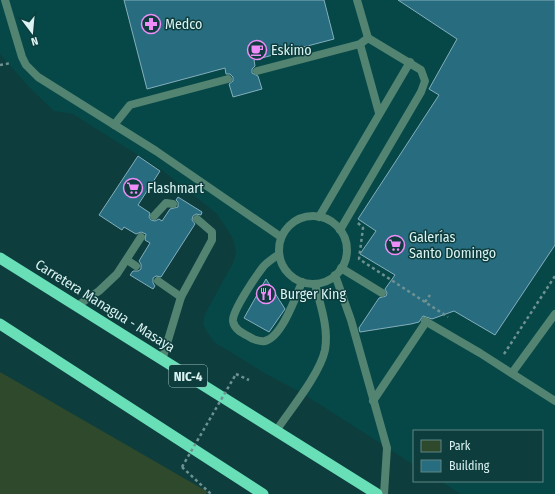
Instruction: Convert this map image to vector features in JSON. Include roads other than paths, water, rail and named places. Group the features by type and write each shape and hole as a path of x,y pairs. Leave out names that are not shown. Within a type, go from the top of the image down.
{"highway":[{"name":"Carretera Managua - Masaya","path":"0,258 377,494"},
{"path":"0,324 263,494"}],"lane":[{"path":"5,0 26,65 43,80 207,185 281,237"},
{"path":"340,230 421,92 425,81 421,70 368,38 357,0"},
{"path":"257,71 360,44 368,38"},
{"path":"360,44 380,113"},
{"path":"319,217 410,62"},
{"path":"114,125 130,105 228,79"},
{"path":"154,216 166,203 173,204"},
{"path":"307,217 319,217 334,224 340,230 345,238 347,249 346,258 342,268 335,275 326,281 315,284 302,282 286,271 279,254 281,237 287,228 296,220 307,217"},
{"path":"162,360 181,297 212,240 212,232 198,220"},
{"path":"77,306 109,283 127,260 141,237"},
{"path":"279,254 264,266 256,276 235,312 233,321 238,330 254,340 265,341 274,336 284,320 302,282"},
{"path":"127,260 136,266"},
{"path":"342,268 382,294"},
{"path":"335,275 351,320 387,448 384,494"},
{"path":"158,281 181,297"},
{"path":"276,431 318,368 325,350 325,326 315,284"},
{"path":"512,373 555,314"},
{"path":"373,401 425,321 512,373 555,401"}],"place":[{"name":"Medco","path":"151,24"},
{"name":"Eskimo","path":"257,50"},
{"name":"Flashmart","path":"133,188"},
{"name":"Galerías Santo Domingo","path":"395,245"},
{"name":"Burger King","path":"266,294"}]}
